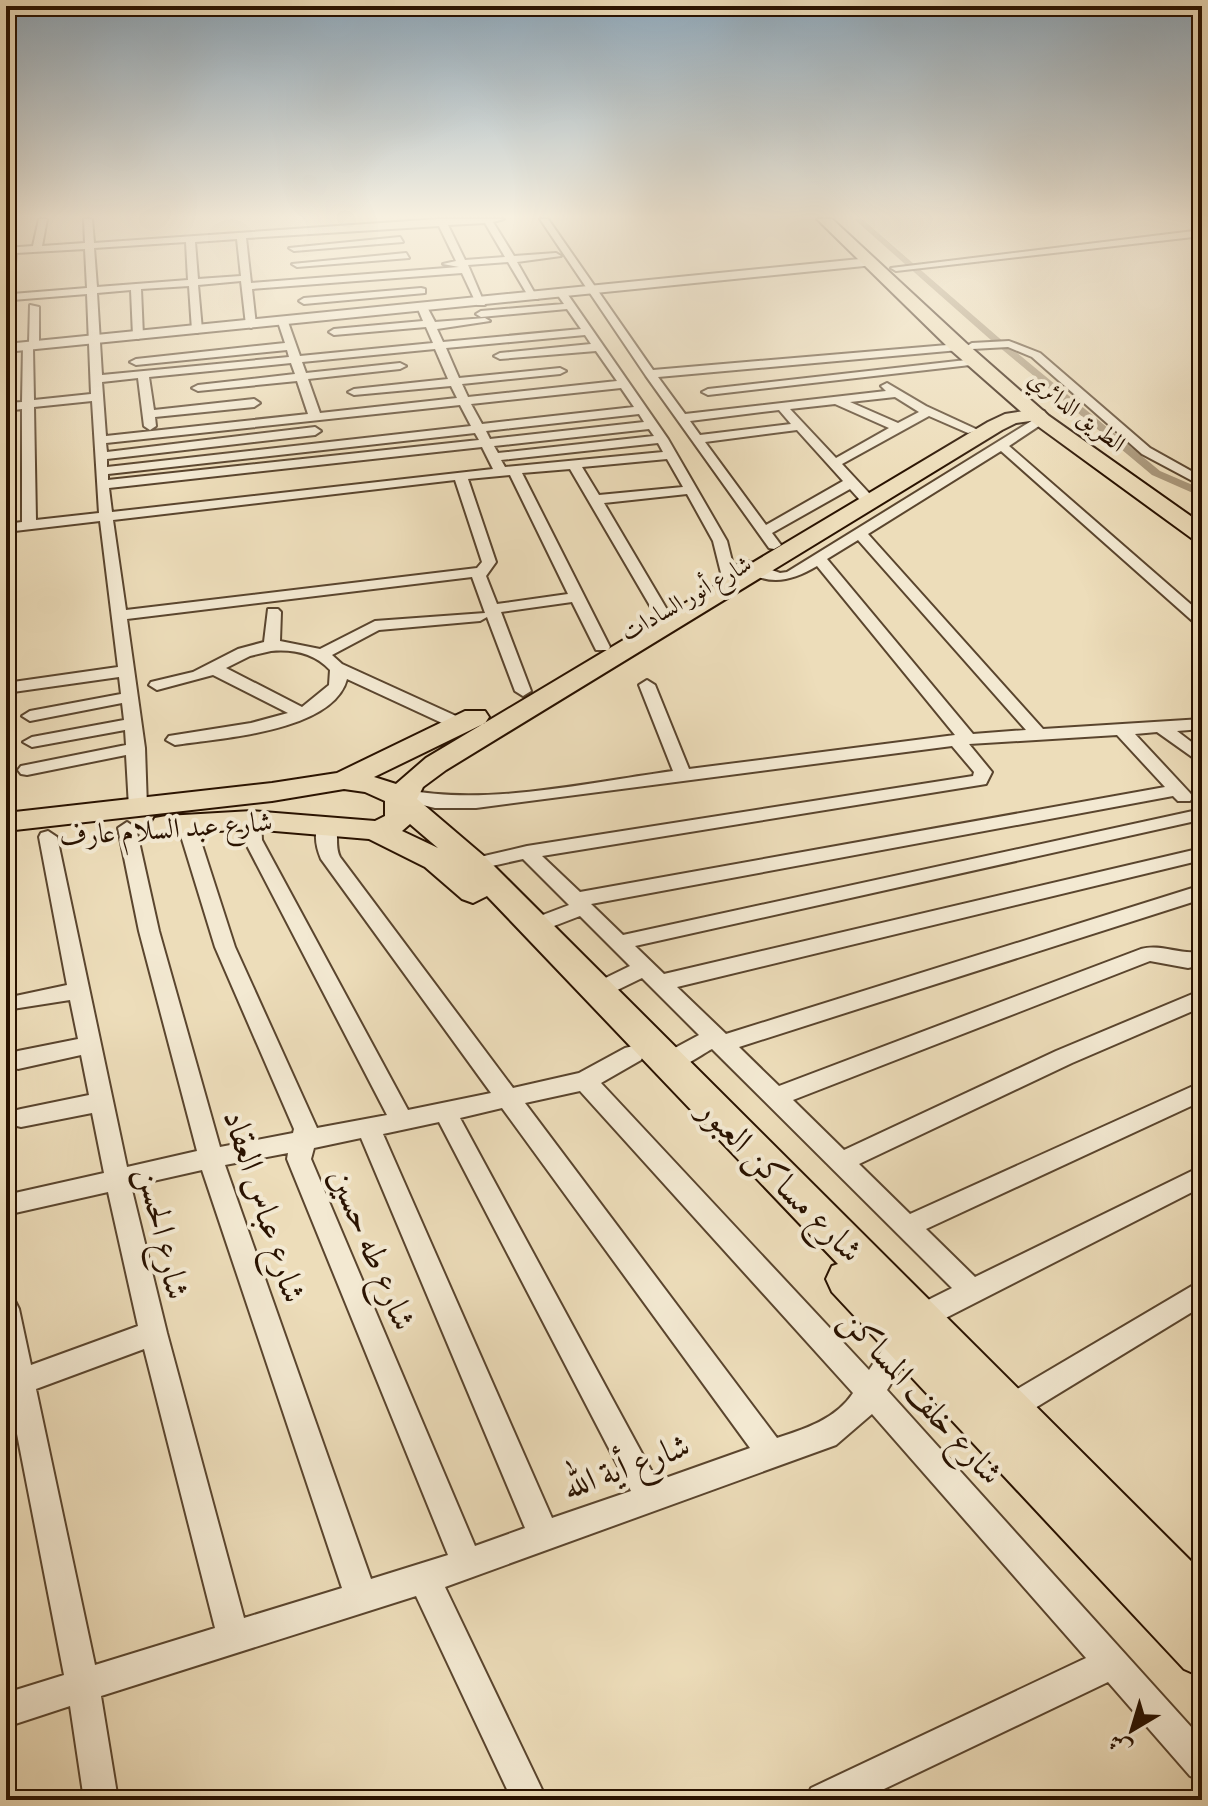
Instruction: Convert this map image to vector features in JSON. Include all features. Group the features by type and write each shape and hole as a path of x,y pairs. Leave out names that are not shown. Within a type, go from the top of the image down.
{"highway":[{"name":"الطريق الدائري","path":"919,303 1051,414 1202,520"},
{"name":"الطريق الدائري","path":"933,303 1010,393 1202,535"}],"main road":[{"name":"شارع أنور السادات","path":"344,780 461,725 999,427 1010,393"},
{"name":"شارع أنور السادات","path":"409,790 744,569 770,538 972,430 1039,417"},
{"path":"375,830 394,824 400,818 409,790 390,759"},
{"name":"شارع مساكن العبور","path":"344,780 409,790 474,864 597,991 649,1058"},
{"name":"شارع عبد السلام عارف","path":"6,841 48,837 132,818 186,823 259,811 344,780"},
{"name":"شارع عبد السلام عارف","path":"6,822 259,811 327,825 375,830"},
{"name":"شارع مساكن العبور","path":"375,830 422,852 461,880 649,1058 911,1328 1202,1651"},
{"name":"شارع مساكن العبور","path":"911,1328 1007,1410 1202,1608"}],"street":[{"path":"6,310 53,303"},
{"name":"شارع عباس العقاد","path":"91,303 105,517 136,748 132,818 149,931 212,1158 362,1599"},
{"path":"137,303 138,336"},
{"path":"195,303 197,330"},
{"path":"249,303 251,325"},
{"path":"304,303 308,320"},
{"path":"360,303 364,314"},
{"path":"424,303 456,382 486,444 493,457 508,471 602,647"},
{"path":"477,303 510,376"},
{"path":"482,314 515,303"},
{"path":"6,348 364,314 428,317 482,314 547,303"},
{"path":"569,303 653,425 681,446 701,473 770,538"},
{"path":"595,303 682,418 681,446 701,473"},
{"path":"29,525 27,405 34,307"},
{"path":"482,314 504,326"},
{"path":"334,332 383,327 428,317"},
{"path":"329,318 343,355"},
{"path":"564,320 579,318"},
{"path":"283,322 315,417"},
{"path":"383,327 409,387"},
{"path":"96,379 588,331"},
{"path":"708,392 872,373 1009,344 1043,358 1146,451 1202,482"},
{"path":"126,363 291,346"},
{"path":"500,356 599,347"},
{"path":"650,374 974,350"},
{"path":"549,352 612,461"},
{"path":"96,366 111,364"},
{"path":"198,388 400,366"},
{"path":"196,370 201,409"},
{"path":"354,392 560,371"},
{"path":"690,371 726,413"},
{"path":"346,372 354,392 359,442 373,485"},
{"path":"872,373 896,393 928,412 972,430"},
{"path":"143,375 150,434"},
{"path":"250,382 257,423"},
{"path":"100,440 315,417 355,417 467,407 624,384"},
{"path":"682,418 896,393"},
{"path":"6,407 97,397"},
{"path":"836,400 898,428"},
{"path":"148,414 254,403"},
{"path":"782,407 858,489"},
{"path":"102,485 139,481 171,470 237,456 642,410"},
{"path":"835,463 928,412"},
{"path":"101,456 234,440 355,417"},
{"path":"102,471 211,473 653,425"},
{"path":"231,426 246,501"},
{"path":"6,528 434,478 612,461 801,426"},
{"path":"691,490 720,541 744,569 786,577 860,534 999,427 1202,622"},
{"path":"166,432 177,509"},
{"path":"493,457 603,445 681,446"},
{"path":"119,615 481,572 489,566 489,562 455,447"},
{"path":"422,451 434,478"},
{"path":"393,454 405,482"},
{"path":"333,460 343,489"},
{"path":"303,463 311,492"},
{"path":"574,464 661,613"},
{"path":"273,467 280,497"},
{"path":"211,473 215,504"},
{"path":"691,490 701,473"},
{"path":"139,481 145,512"},
{"path":"594,500 691,490"},
{"path":"860,534 1039,735"},
{"path":"474,864 527,852 980,780 983,772 962,740 819,559"},
{"path":"481,572 479,576 486,612 523,691"},
{"path":"321,655 375,626 577,597"},
{"path":"272,646 273,612"},
{"path":"157,685 184,680 250,649 295,646 321,655 338,668 461,725"},
{"path":"213,668 302,713"},
{"path":"175,740 302,713 337,688 341,681 338,668"},
{"path":"6,688 126,671"},
{"path":"647,685 683,775"},
{"path":"30,716 130,697"},
{"path":"32,742 133,723"},
{"path":"409,790 435,802 476,802 962,740 1202,724"},
{"path":"1161,727 1202,759"},
{"path":"1121,729 1201,815"},
{"path":"27,770 136,748"},
{"path":"534,926 579,903 1178,790"},
{"path":"259,811 253,840 402,1121"},
{"path":"619,943 1201,815"},
{"name":"شارع طه حسين","path":"186,823 225,947 306,1129 299,1159 467,1564"},
{"path":"327,825 325,846 331,859 772,1455"},
{"name":"شارع الحسن","path":"48,837 117,1179 153,1333 234,1639"},
{"path":"527,852 972,1291"},
{"path":"597,991 652,975 1202,854"},
{"path":"6,1205 212,1158 585,1081 649,1058 718,1041 1202,892"},
{"path":"775,1097 1148,954 1162,954 1185,962 1202,958"},
{"path":"11,1004 79,990"},
{"path":"841,1162 1052,1062 1202,998"},
{"path":"18,1060 90,1045"},
{"name":"شارع خلف المساكن","path":"585,1081 871,1392 1202,1764"},
{"path":"906,1227 1202,1091"},
{"path":"21,1118 101,1102"},
{"path":"445,1112 650,1497"},
{"path":"369,1128 544,1536"},
{"path":"911,1328 972,1291 1202,1176"},
{"path":"1007,1410 1202,1292"},
{"path":"6,1309 13,1384 83,1686 101,1800"},
{"name":"شارع أية الله","path":"6,1710 467,1564 835,1430 859,1409 911,1328"},
{"path":"13,1384 153,1333"},
{"path":"424,1578 530,1800"},
{"path":"823,1800 1112,1663"}],"waterway":[{"path":"954,303 1156,473 1202,493"}]}
